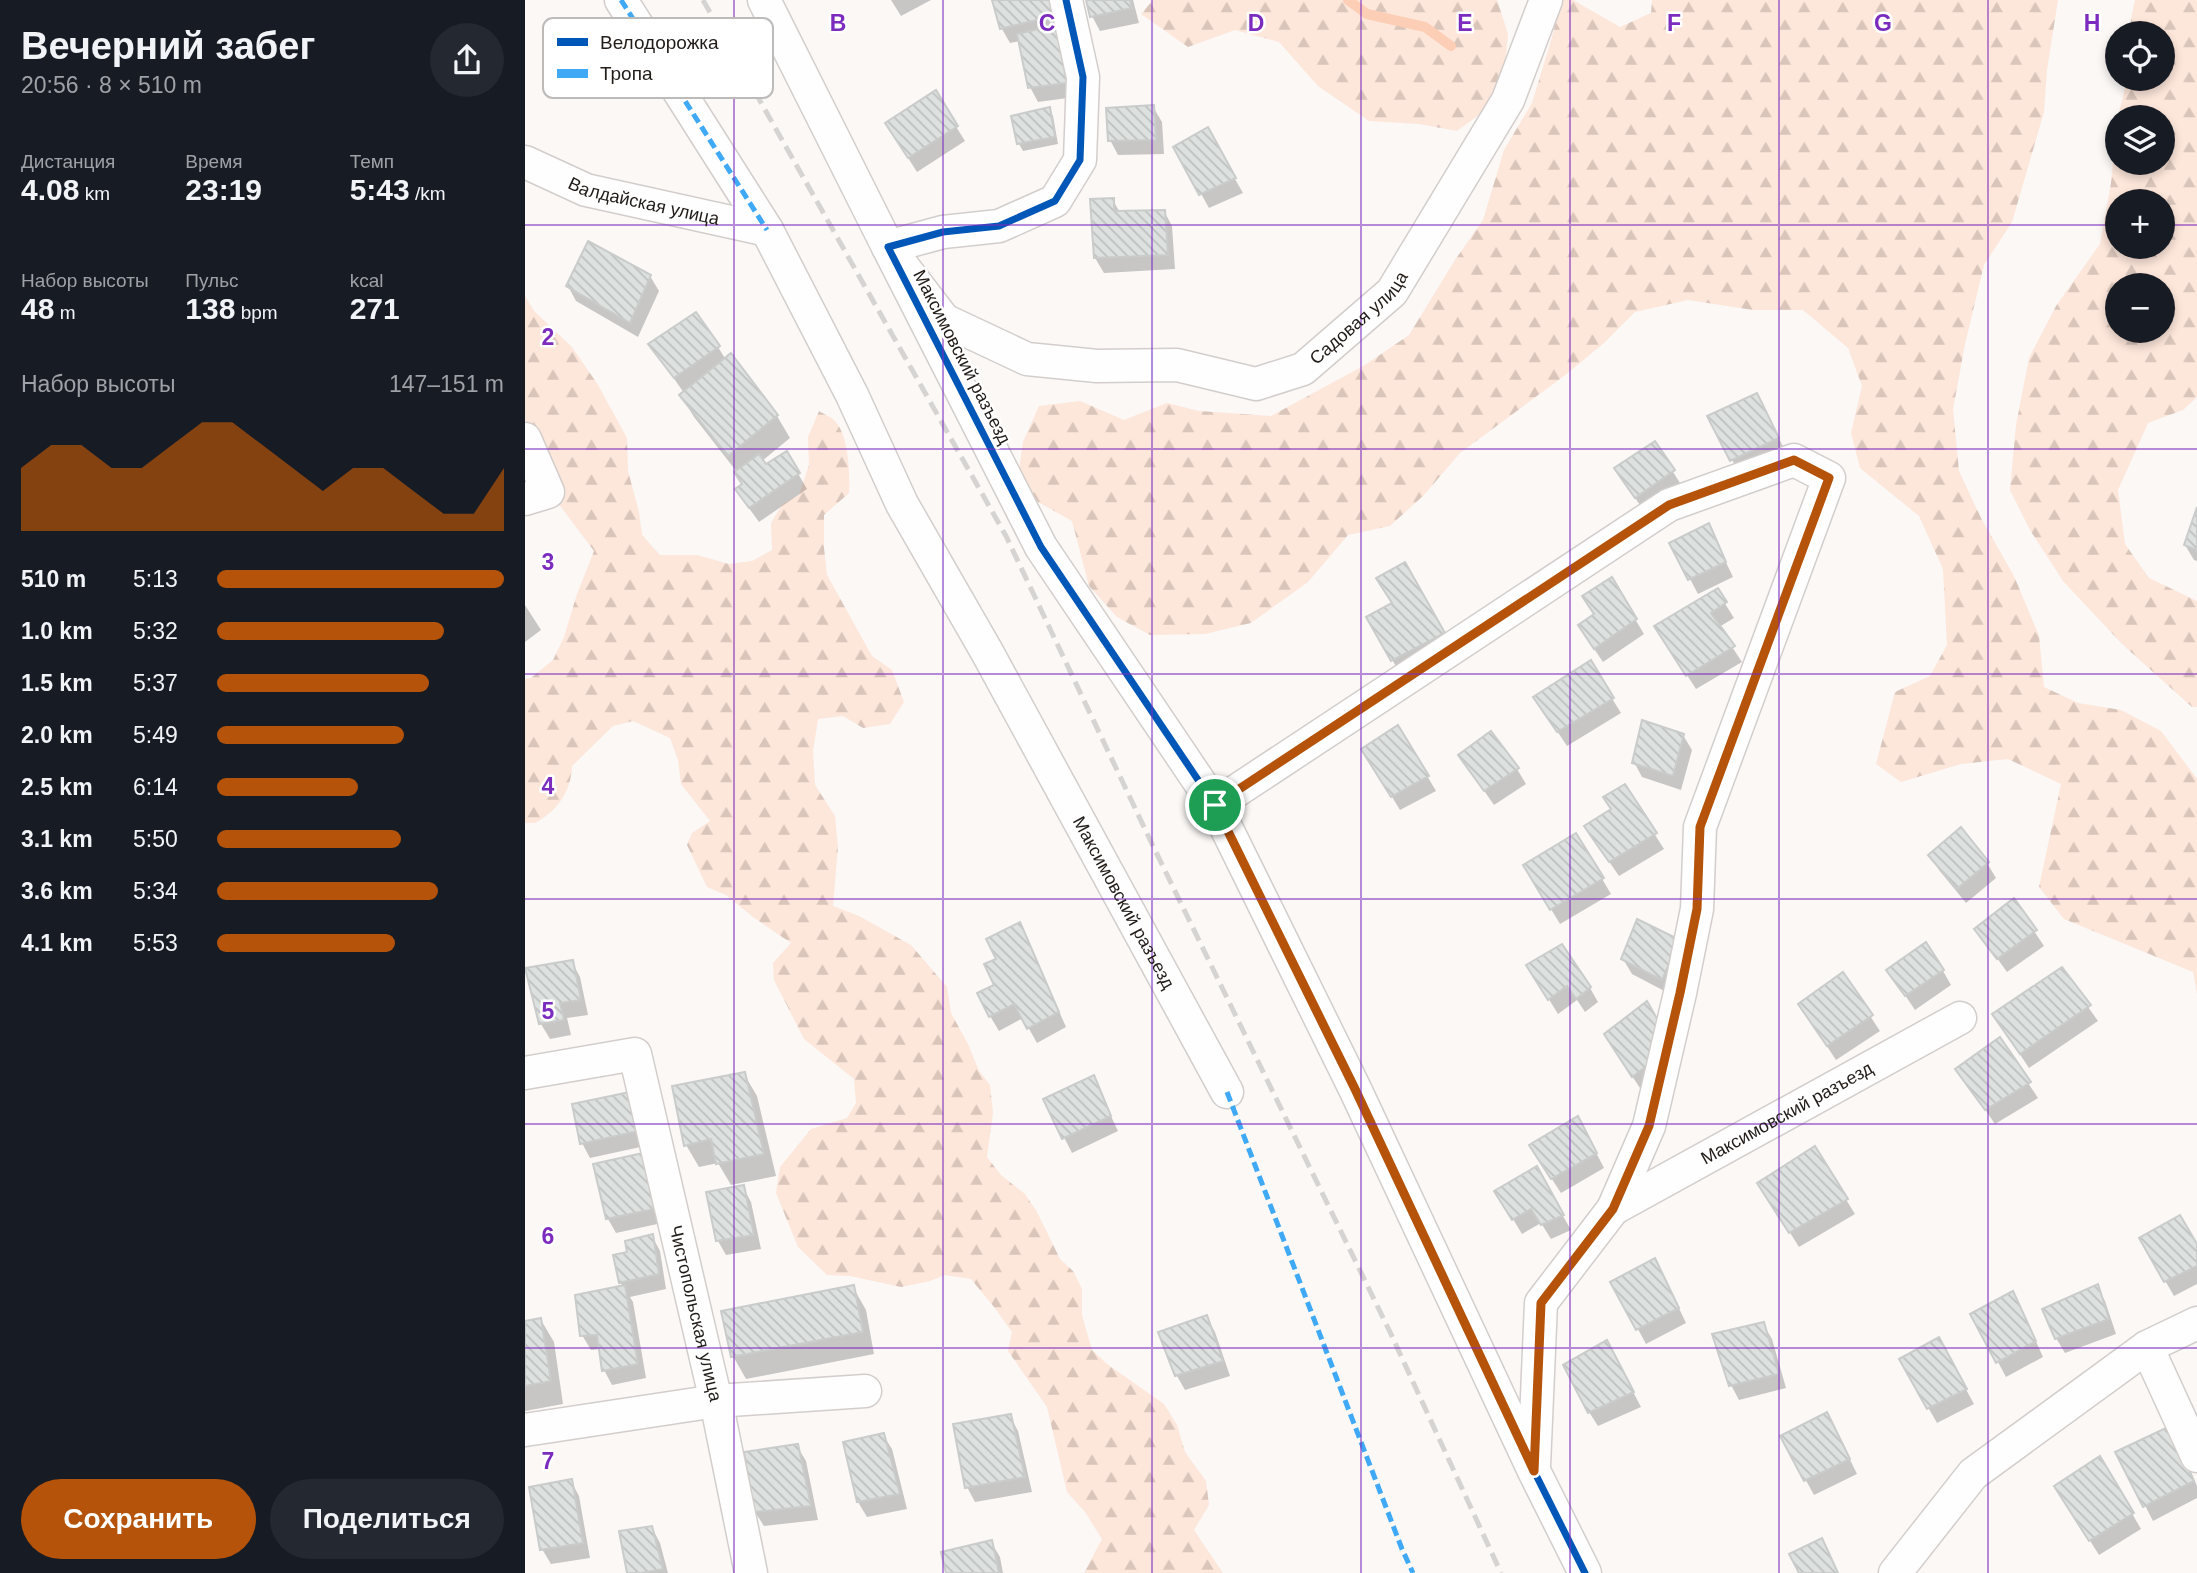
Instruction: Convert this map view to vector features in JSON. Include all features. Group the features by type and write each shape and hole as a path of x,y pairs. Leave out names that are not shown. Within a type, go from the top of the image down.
{"street":[{"name":"Максимовский разъезд","path":"621,0 632,18"},
{"name":"Максимовский разъезд","path":"764,0 1041,547 1215,805 1355,1089 1534,1471 1585,1573"},
{"path":"888,247 943,232 999,226 1055,201 1080,160 1083,77 1066,0"},
{"name":"Садовая улица","path":"888,247 944,320 1027,359 1097,366 1177,365 1256,384 1303,369 1392,292 1508,100 1546,0"},
{"name":"Максимовский разъезд","path":"683,98 767,230 852,395 902,504 994,664 1227,1092"},
{"name":"Валдайская улица","path":"525,162 586,190 767,230"},
{"path":"525,439 537,496"},
{"name":"Максимовский разъезд","path":"1215,805 1669,505 1794,460 1829,478 1700,827 1697,909 1649,1126 1613,1209 1541,1303 1534,1471"},
{"name":"Максимовский разъезд","path":"1613,1209 1960,1018"},
{"name":"Чистопольская улица","path":"525,1073 635,1054 716,1401 751,1573"},
{"path":"1895,1573 1973,1474 2147,1347 2197,1324"},
{"path":"2147,1347 2197,1456"},
{"path":"525,1430 716,1401 865,1391"}],"green space":[{"path":"1153,0 1497,0 1508,34 1504,74 1480,114 1457,131 1419,124 1369,121 1318,86 1279,42 1235,30 1188,47 1141,14"},
{"path":"1561,0 1573,0 1620,27 1651,13 1652,0 2058,0 2047,70 2044,112 2012,222 1984,265 1965,344 1953,409 1959,471 1981,518 2014,576 2039,636 2044,687 2078,703 2121,710 2161,731 2197,779 2197,994 2193,972 2064,919 2039,887 2061,784 2008,759 1961,764 1901,782 1876,764 1895,692 1930,676 1947,645 1943,569 1919,516 1860,468 1851,433 1862,386 1848,348 1803,310 1753,310 1688,300 1635,312 1604,343 1564,376 1460,453 1424,495 1390,526 1348,535 1308,582 1251,623 1205,634 1150,635 1117,617 1089,586 1072,521 1038,502 1018,477 1023,442 1039,406 1080,401 1124,420 1167,403 1199,411 1271,416 1365,365 1409,335 1483,220 1504,150 1532,103"},
{"path":"2135,0 2197,0 2197,397 2183,410 2148,423 2118,490 2125,544 2149,578 2197,601 2197,707 2192,707 2122,644 2063,581 2030,530 2010,490 2016,425 2029,358 2056,306 2100,244 2105,216 2105,259 2175,259 2175,189 2110,189 2112,175 2175,175 2175,105 2121,105 2124,91 2175,91 2175,21 2131,21"},
{"path":"525,296 534,311 572,347 598,385 627,438 628,471 642,535 660,555 697,555 729,564 752,561 772,550 771,523 782,505 799,495 809,465 808,437 819,411 839,426 847,455 849,493 824,515 827,575 872,656 892,670 904,702 890,724 863,728 843,716 818,719 813,751 815,785 835,816 838,847 833,906 859,916 911,945 947,987 951,1013 979,1071 990,1085 993,1113 987,1157 1001,1175 1025,1194 1060,1259 1073,1271 1082,1289 1082,1315 1092,1350 1107,1364 1164,1404 1177,1425 1185,1452 1206,1481 1209,1505 1194,1530 1223,1573 1084,1573 1102,1539 1085,1512 1067,1492 1047,1407 1008,1351 1012,1332 971,1279 945,1275 901,1287 850,1276 827,1275 798,1247 776,1193 780,1167 811,1129 847,1118 856,1103 854,1079 804,1039 774,980 773,963 791,943 726,895 707,887 687,845 692,833 710,821 681,784 678,760 670,738 633,721 613,726 572,766 566,792 556,807 535,823 525,823 525,679 531,678 553,660 564,637 594,551 558,503 534,434 525,419"}],"building":[{"path":"992,0 1050,0 1053,16 1000,29"},
{"path":"1086,0 1130,0 1132,8 1090,17"},
{"path":"1056,25 1067,83 1028,88 1017,34"},
{"path":"936,90 958,126 908,158 885,123"},
{"path":"1154,105 1156,140 1108,141 1106,108"},
{"path":"1050,107 1055,137 1017,144 1011,116"},
{"path":"1208,127 1236,178 1199,195 1173,147"},
{"path":"1114,198 1114,211 1165,210 1168,255 1094,258 1090,199"},
{"path":"588,241 651,275 630,323 566,286"},
{"path":"696,312 720,346 674,378 648,344"},
{"path":"731,353 778,415 728,456 679,395"},
{"path":"1757,393 1779,438 1730,461 1707,416"},
{"path":"1655,441 1675,470 1635,498 1614,468"},
{"path":"787,451 800,473 749,508 735,489 742,484 734,472 759,454 766,464"},
{"path":"2197,507 2197,550 2184,545"},
{"path":"1709,523 1726,562 1688,580 1669,543"},
{"path":"1405,562 1445,633 1391,661 1366,617 1392,603 1376,578"},
{"path":"1612,577 1637,619 1594,649 1578,625 1594,614 1582,596"},
{"path":"1718,588 1727,602 1711,613 1735,646 1686,676 1654,626"},
{"path":"1591,660 1614,698 1557,732 1533,697"},
{"path":"1642,720 1684,734 1673,776 1632,763"},
{"path":"1398,725 1429,776 1391,797 1361,749"},
{"path":"1491,731 1519,768 1484,791 1458,755"},
{"path":"1625,784 1657,833 1609,862 1584,826 1611,809 1603,797"},
{"path":"1961,827 1989,862 1957,889 1928,855"},
{"path":"1576,833 1604,878 1550,910 1523,865"},
{"path":"2014,898 2037,930 1997,959 1974,929"},
{"path":"1637,919 1680,940 1662,980 1621,959"},
{"path":"1020,922 1059,1012 1027,1029 1014,1004 989,1017 977,993 994,985 984,964 996,959 986,939"},
{"path":"1926,942 1944,970 1905,996 1886,970"},
{"path":"1562,944 1591,987 1576,999 1567,986 1548,1000 1526,965"},
{"path":"573,960 581,1000 560,1003 564,1020 539,1024 525,968"},
{"path":"2062,967 2091,1005 2020,1054 1992,1014"},
{"path":"1843,972 1873,1015 1827,1046 1798,1004"},
{"path":"1647,1001 1660,1024 1652,1062 1632,1077 1604,1034"},
{"path":"2000,1037 2031,1082 1985,1110 1955,1069"},
{"path":"745,1072 764,1154 716,1164 711,1139 684,1146 672,1086"},
{"path":"1094,1075 1111,1116 1062,1139 1043,1099"},
{"path":"630,1092 638,1131 580,1144 572,1104"},
{"path":"1578,1116 1597,1153 1551,1179 1529,1145"},
{"path":"1815,1146 1848,1199 1789,1233 1757,1183"},
{"path":"643,1153 654,1209 606,1219 593,1164"},
{"path":"1537,1166 1564,1215 1541,1225 1531,1209 1512,1220 1494,1191"},
{"path":"744,1185 754,1235 716,1241 706,1192"},
{"path":"2180,1215 2197,1244 2197,1266 2164,1282 2139,1238"},
{"path":"653,1234 659,1274 619,1283 613,1255 627,1252 625,1241"},
{"path":"1655,1258 1679,1308 1636,1330 1610,1282"},
{"path":"2098,1284 2109,1319 2055,1339 2042,1309"},
{"path":"625,1285 638,1364 602,1371 597,1335 580,1336 575,1295"},
{"path":"854,1285 863,1332 731,1357 721,1311"},
{"path":"2013,1291 2036,1341 1996,1363 1970,1314"},
{"path":"1207,1315 1223,1361 1175,1376 1158,1332"},
{"path":"541,1318 551,1381 525,1386 525,1321"},
{"path":"1764,1322 1779,1374 1729,1386 1712,1334"},
{"path":"1939,1337 1967,1389 1927,1409 1899,1359"},
{"path":"1607,1340 1634,1392 1588,1413 1563,1365"},
{"path":"1827,1412 1850,1459 1804,1481 1780,1436"},
{"path":"1011,1414 1025,1477 965,1488 953,1424"},
{"path":"2170,1426 2194,1481 2143,1507 2115,1452"},
{"path":"884,1433 900,1494 857,1502 843,1442"},
{"path":"798,1444 811,1506 754,1512 744,1452"},
{"path":"2100,1456 2134,1513 2089,1541 2054,1486"},
{"path":"572,1479 583,1543 540,1550 529,1487"},
{"path":"652,1526 663,1569 627,1573 619,1531"},
{"path":"1822,1538 1838,1573 1799,1573 1789,1554"},
{"path":"992,1540 999,1573 946,1573 941,1552"}],"waterway":[{"path":"1348,0 1367,14 1425,27 1451,46"}],"railway":[{"path":"703,0 713,18"},
{"path":"758,98 1006,536 1153,846 1390,1332 1501,1573"}],"marked path":[{"path":"621,0 632,18"},
{"path":"683,98 767,230"},
{"path":"1227,1092 1413,1573"}],"cycle path":[{"path":"1066,0 1083,77 1080,160 1055,201 999,226 943,232 888,247 1041,547 1215,805 1355,1089 1534,1471 1585,1573"},
{"path":"1215,805 1669,505 1794,460 1829,478 1700,827 1697,909 1680,993 1649,1126 1613,1209"}],"route":[{"path":"1794,460 1829,478 1700,827 1697,909 1649,1126 1613,1209 1541,1303 1534,1471 1355,1089 1215,805 1669,505 1794,460"}]}
